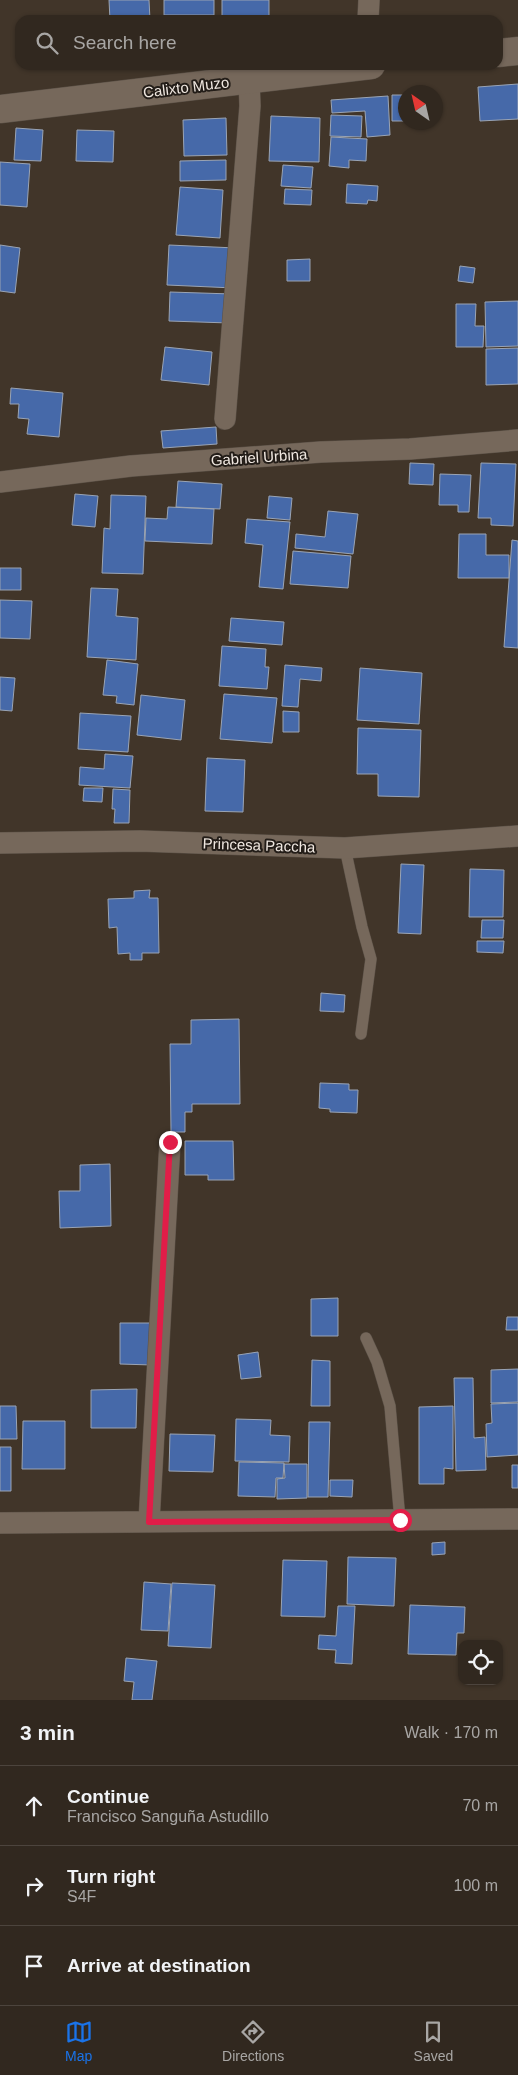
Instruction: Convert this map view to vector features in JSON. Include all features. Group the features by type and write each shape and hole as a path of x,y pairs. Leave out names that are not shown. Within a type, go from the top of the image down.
{"street":[{"path":"368,15 369,0"},
{"path":"503,52 518,51"},
{"name":"Calixto Muzo","path":"0,109 324,70"},
{"path":"225,419 250,106 249,79"},
{"name":"Gabriel Urbina","path":"0,482 131,466 322,452 410,449 518,440"},
{"name":"Princesa Paccha","path":"0,843 140,841 345,848 518,836"},
{"path":"149,1522 170,1142"},
{"path":"0,1523 518,1519"}],"lane":[{"path":"345,848 371,959 360,1034"},
{"path":"366,1338 377,1362 390,1406 400,1520"}],"building":[{"path":"109,0 149,0 150,15 110,15"},
{"path":"164,0 214,0 214,15 164,15"},
{"path":"222,0 269,0 269,15 222,15"},
{"path":"518,84 518,119 480,121 478,87"},
{"path":"392,95 398,95 398,121 392,121"},
{"path":"388,96 390,135 367,137 365,111 332,113 331,100"},
{"path":"331,115 362,116 361,137 330,136"},
{"path":"271,116 320,118 319,162 269,161"},
{"path":"226,118 227,155 184,156 183,120"},
{"path":"16,128 43,130 41,161 14,160"},
{"path":"77,130 114,131 113,162 76,161"},
{"path":"331,137 367,139 366,161 349,160 349,168 329,166"},
{"path":"226,160 226,180 180,181 180,161"},
{"path":"0,162 30,164 27,207 0,205"},
{"path":"283,165 313,167 311,188 281,186"},
{"path":"347,184 378,186 377,201 368,200 367,204 346,203"},
{"path":"180,187 223,190 220,238 176,235"},
{"path":"285,189 312,190 311,205 284,204"},
{"path":"0,245 20,248 15,293 0,291"},
{"path":"169,245 236,248 234,288 167,285"},
{"path":"310,259 310,281 287,281 287,260"},
{"path":"460,266 475,268 473,283 458,281"},
{"path":"170,292 232,294 229,323 169,321"},
{"path":"518,301 518,346 486,347 485,302"},
{"path":"456,304 476,304 475,326 484,326 483,347 456,347"},
{"path":"165,347 212,352 209,385 161,380"},
{"path":"518,348 518,384 486,385 486,349"},
{"path":"11,388 63,393 59,437 27,434 29,419 18,418 19,404 10,404"},
{"path":"216,427 217,444 163,448 161,431"},
{"path":"410,463 434,464 433,485 409,484"},
{"path":"481,463 516,464 513,526 491,525 491,518 478,518"},
{"path":"440,474 471,475 469,512 458,512 458,505 439,505"},
{"path":"178,481 222,484 220,509 176,507"},
{"path":"75,494 98,496 95,527 72,525"},
{"path":"111,495 146,496 143,574 102,573 104,528 110,529"},
{"path":"269,496 292,498 290,520 267,518"},
{"path":"168,507 214,509 212,544 145,541 146,518 167,519"},
{"path":"328,511 358,514 353,554 295,548 296,534 325,537"},
{"path":"247,519 290,522 283,589 259,587 263,545 245,543"},
{"path":"459,534 486,534 486,555 509,555 509,578 458,578"},
{"path":"512,540 518,541 518,648 504,647"},
{"path":"293,551 351,556 348,588 290,584"},
{"path":"0,568 21,568 21,590 0,590"},
{"path":"91,588 118,589 116,616 138,618 136,660 87,657"},
{"path":"0,600 32,601 30,639 0,638"},
{"path":"231,618 284,622 282,645 229,641"},
{"path":"222,646 266,649 265,667 269,667 267,689 219,686"},
{"path":"107,660 138,664 134,705 116,703 117,696 103,695"},
{"path":"285,665 322,668 321,681 300,679 298,707 282,706"},
{"path":"360,668 422,673 419,724 357,720"},
{"path":"0,677 15,678 12,711 0,710"},
{"path":"224,694 277,698 272,743 220,739"},
{"path":"141,695 185,700 181,740 137,735"},
{"path":"283,711 299,712 299,732 283,732"},
{"path":"80,713 131,716 128,752 78,749"},
{"path":"358,728 421,730 419,797 378,796 378,774 357,774"},
{"path":"105,754 133,756 130,788 79,785 80,767 104,769"},
{"path":"207,758 245,760 243,812 205,811"},
{"path":"84,788 103,788 102,802 83,801"},
{"path":"113,789 130,790 129,823 114,823 115,809 112,809"},
{"path":"401,864 424,865 421,934 398,933"},
{"path":"470,869 504,870 503,917 469,917"},
{"path":"150,890 149,898 158,898 159,953 142,953 142,960 130,960 130,953 118,954 117,927 109,928 108,899 134,898 134,891"},
{"path":"482,920 504,920 503,938 481,938"},
{"path":"477,941 504,941 503,953 477,952"},
{"path":"321,993 345,995 344,1012 320,1011"},
{"path":"239,1019 240,1104 192,1104 192,1112 185,1112 185,1132 171,1132 170,1044 191,1044 191,1020"},
{"path":"320,1083 349,1084 349,1090 358,1090 357,1113 330,1112 330,1109 319,1108"},
{"path":"185,1141 233,1141 234,1180 208,1180 208,1175 185,1175"},
{"path":"110,1164 111,1226 60,1228 59,1191 80,1191 80,1165"},
{"path":"338,1298 338,1336 311,1336 311,1299"},
{"path":"507,1317 518,1317 518,1330 506,1330"},
{"path":"120,1323 152,1323 152,1365 120,1364"},
{"path":"258,1352 261,1377 241,1379 238,1355"},
{"path":"312,1360 330,1361 330,1406 311,1406"},
{"path":"518,1369 518,1402 491,1403 491,1370"},
{"path":"454,1378 473,1378 474,1438 485,1437 486,1470 456,1471"},
{"path":"137,1389 136,1428 91,1428 91,1390"},
{"path":"518,1403 518,1455 487,1457 486,1424 492,1423 491,1404"},
{"path":"0,1406 16,1406 17,1439 0,1439"},
{"path":"453,1406 453,1469 444,1468 444,1484 419,1484 419,1407"},
{"path":"236,1419 271,1420 270,1435 290,1436 289,1462 235,1461"},
{"path":"23,1421 65,1421 65,1469 22,1469"},
{"path":"309,1422 330,1422 328,1497 308,1497"},
{"path":"170,1434 215,1435 213,1472 169,1471"},
{"path":"0,1447 11,1447 11,1491 0,1491"},
{"path":"239,1462 284,1463 283,1478 276,1478 275,1497 238,1496"},
{"path":"284,1464 307,1464 307,1498 277,1499 277,1479 285,1478"},
{"path":"512,1465 518,1465 518,1488 512,1488"},
{"path":"330,1480 353,1480 352,1497 330,1496"},
{"path":"445,1542 445,1554 432,1555 432,1543"},
{"path":"348,1557 396,1558 394,1606 347,1604"},
{"path":"283,1560 327,1561 325,1617 281,1616"},
{"path":"144,1582 171,1584 168,1631 141,1630"},
{"path":"172,1583 215,1585 211,1648 168,1646"},
{"path":"410,1605 465,1607 464,1633 457,1633 456,1655 408,1654"},
{"path":"338,1606 355,1606 352,1664 335,1663 336,1650 318,1649 319,1635 336,1636"},
{"path":"126,1658 157,1661 152,1700 132,1700 134,1682 124,1681"}],"route":[{"path":"170,1142 149,1522 400,1520"}]}
